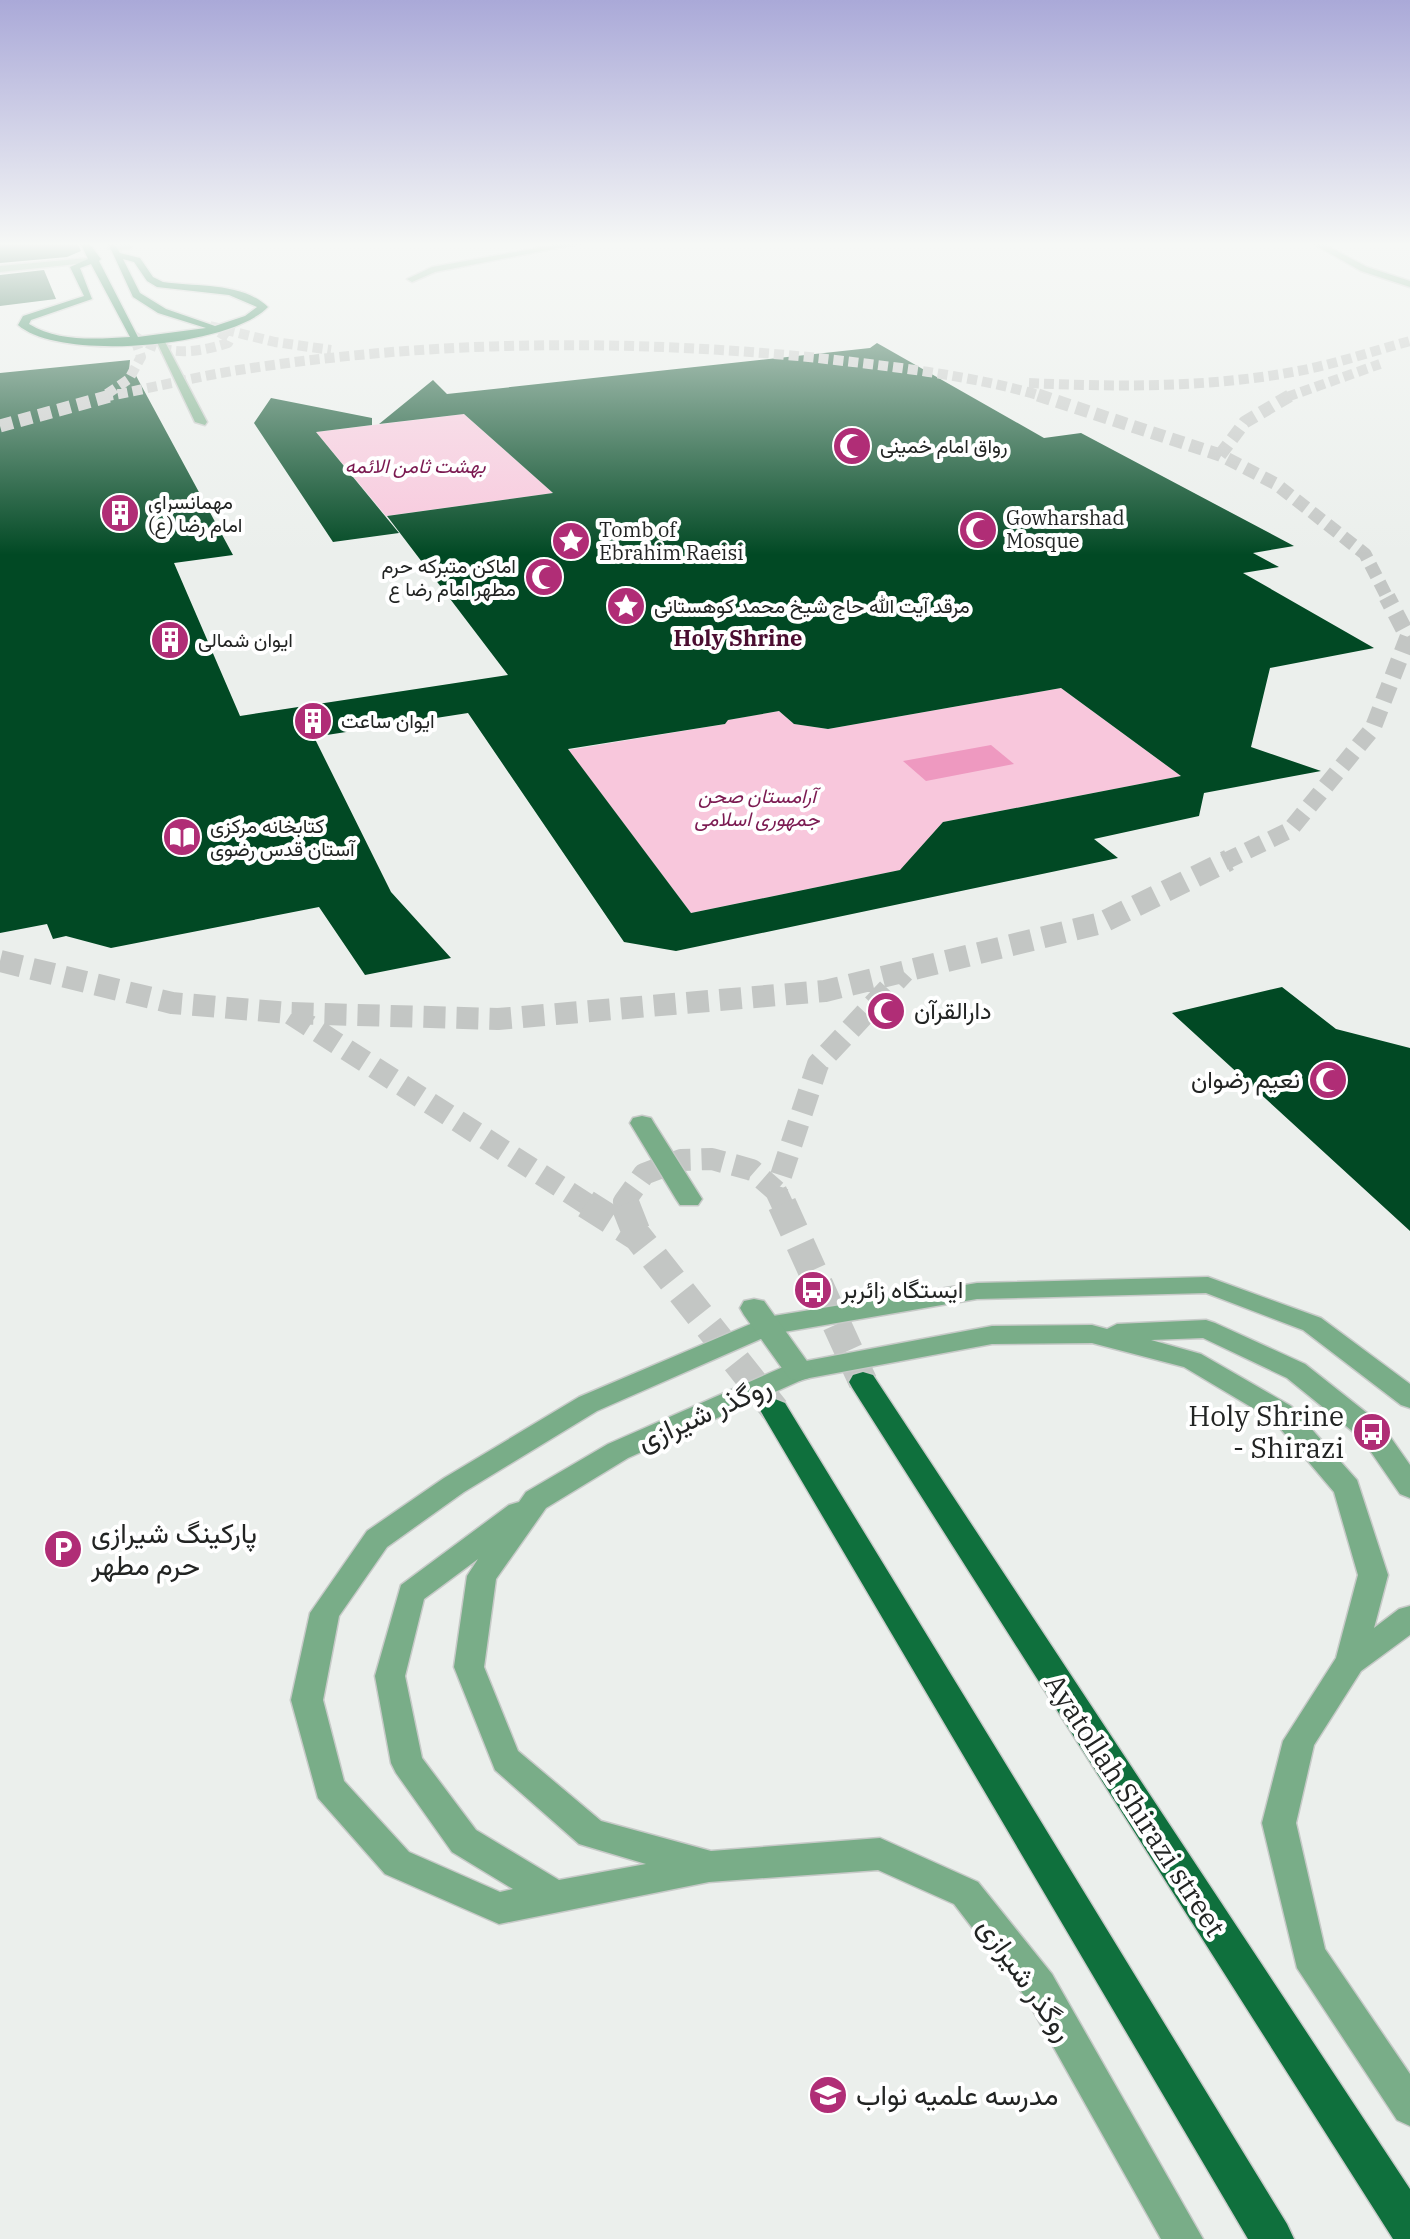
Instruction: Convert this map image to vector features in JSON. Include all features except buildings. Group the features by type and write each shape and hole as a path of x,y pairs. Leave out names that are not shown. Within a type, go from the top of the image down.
{"main road":[{"name":"Ayatollah Shirazi street","path":"863,1382 1410,2227"},
{"path":"775,1410 1272,2239"}],"street":[{"path":"162,346 201,422"},
{"path":"642,1123 689,1199"},
{"path":"760,1317 799,1371"}],"lane":[{"path":"711,1867 499,1908 397,1863 330,1788 307,1700 325,1613 377,1539 454,1485 588,1404 760,1317 977,1291 1208,1285 1312,1324 1410,1398"},
{"path":"1092,1334 1206,1329 1296,1371 1372,1432 1410,1487"},
{"name":"روگذر شیرازی","path":"1183,2239 1039,1986 966,1893 880,1854 711,1867 591,1833 506,1760 469,1667 482,1576 536,1500 618,1451 799,1371 992,1335 1092,1334 1192,1360 1282,1413 1347,1488 1373,1575 1350,1662 1299,1741 1279,1823 1309,1956 1410,2107"},
{"path":"536,1500 411,1593 390,1676 407,1763 464,1841 556,1897"},
{"path":"1350,1662 1410,1618"}],"green space":[{"name":"بهشت ثامن الائمه","path":"464,414 553,493 386,516 316,432"},
{"name":"آرامستان صحن جمهوری اسلامی","path":"1061,688 1181,776 943,822 944,861 691,913 568,750 725,724 727,720 779,711 794,724 828,729"}],"shaded area":[{"path":"991,745 1014,764 926,781 903,761"}],"tunnel":[{"path":"107,394 129,379 141,357 137,346"},
{"path":"156,346 180,351 213,346"},
{"path":"306,346 331,350"},
{"path":"103,397 233,371 322,359 500,346"},
{"path":"641,346 748,352 903,368 1044,397"},
{"path":"1029,383 1130,385 1231,381 1312,368 1391,346"},
{"path":"1288,396 1380,364"},
{"path":"0,426 114,395"},
{"path":"1038,395 1220,455"},
{"path":"1220,455 1245,422 1288,396"},
{"path":"1220,455 1276,484 1365,554 1388,599"},
{"path":"1224,862 1290,830 1373,728 1408,637 1387,597"},
{"path":"0,961 172,1003 289,1013 498,1019 825,991 1101,923 1229,860"},
{"path":"776,1191 818,1064 904,972"},
{"path":"291,1014 590,1206"},
{"path":"625,1204 644,1174 681,1160 712,1159 752,1170 776,1191"},
{"path":"776,1191 783,1206"},
{"path":"586,1204 638,1237"},
{"path":"625,1204 638,1237"},
{"path":"782,1204 863,1382"},
{"path":"638,1237 775,1410"}],"place":[{"name":"رواق امام خمینی","path":"852,446"},
{"name":"مهمانسرای امام رضا (ع)","path":"120,513"},
{"name":"Gowharshad Mosque","path":"978,530"},
{"name":"Tomb of Ebrahim Raeisi","path":"571,541"},
{"name":"اماکن متبرکه حرم مطهر امام رضا ع","path":"544,577"},
{"name":"مرقد آیت الله حاج شیخ محمد کوهستانی","path":"626,606"},
{"name":"ایوان شمالی","path":"170,640"},
{"name":"ایوان ساعت","path":"313,721"},
{"name":"کتابخانه مرکزی آستان قدس رضوی","path":"182,837"},
{"name":"دارالقرآن","path":"886,1011"},
{"name":"نعیم رضوان","path":"1328,1080"},
{"name":"ایستگاه زائربر","path":"813,1290"},
{"name":"Holy Shrine - Shirazi","path":"1372,1432"},
{"name":"پارکینگ شیرازی حرم مطهر","path":"63,1549"},
{"name":"مدرسه علمیه نواب","path":"828,2095"}],"district":[{"name":"Holy Shrine","path":"738,638"}]}
